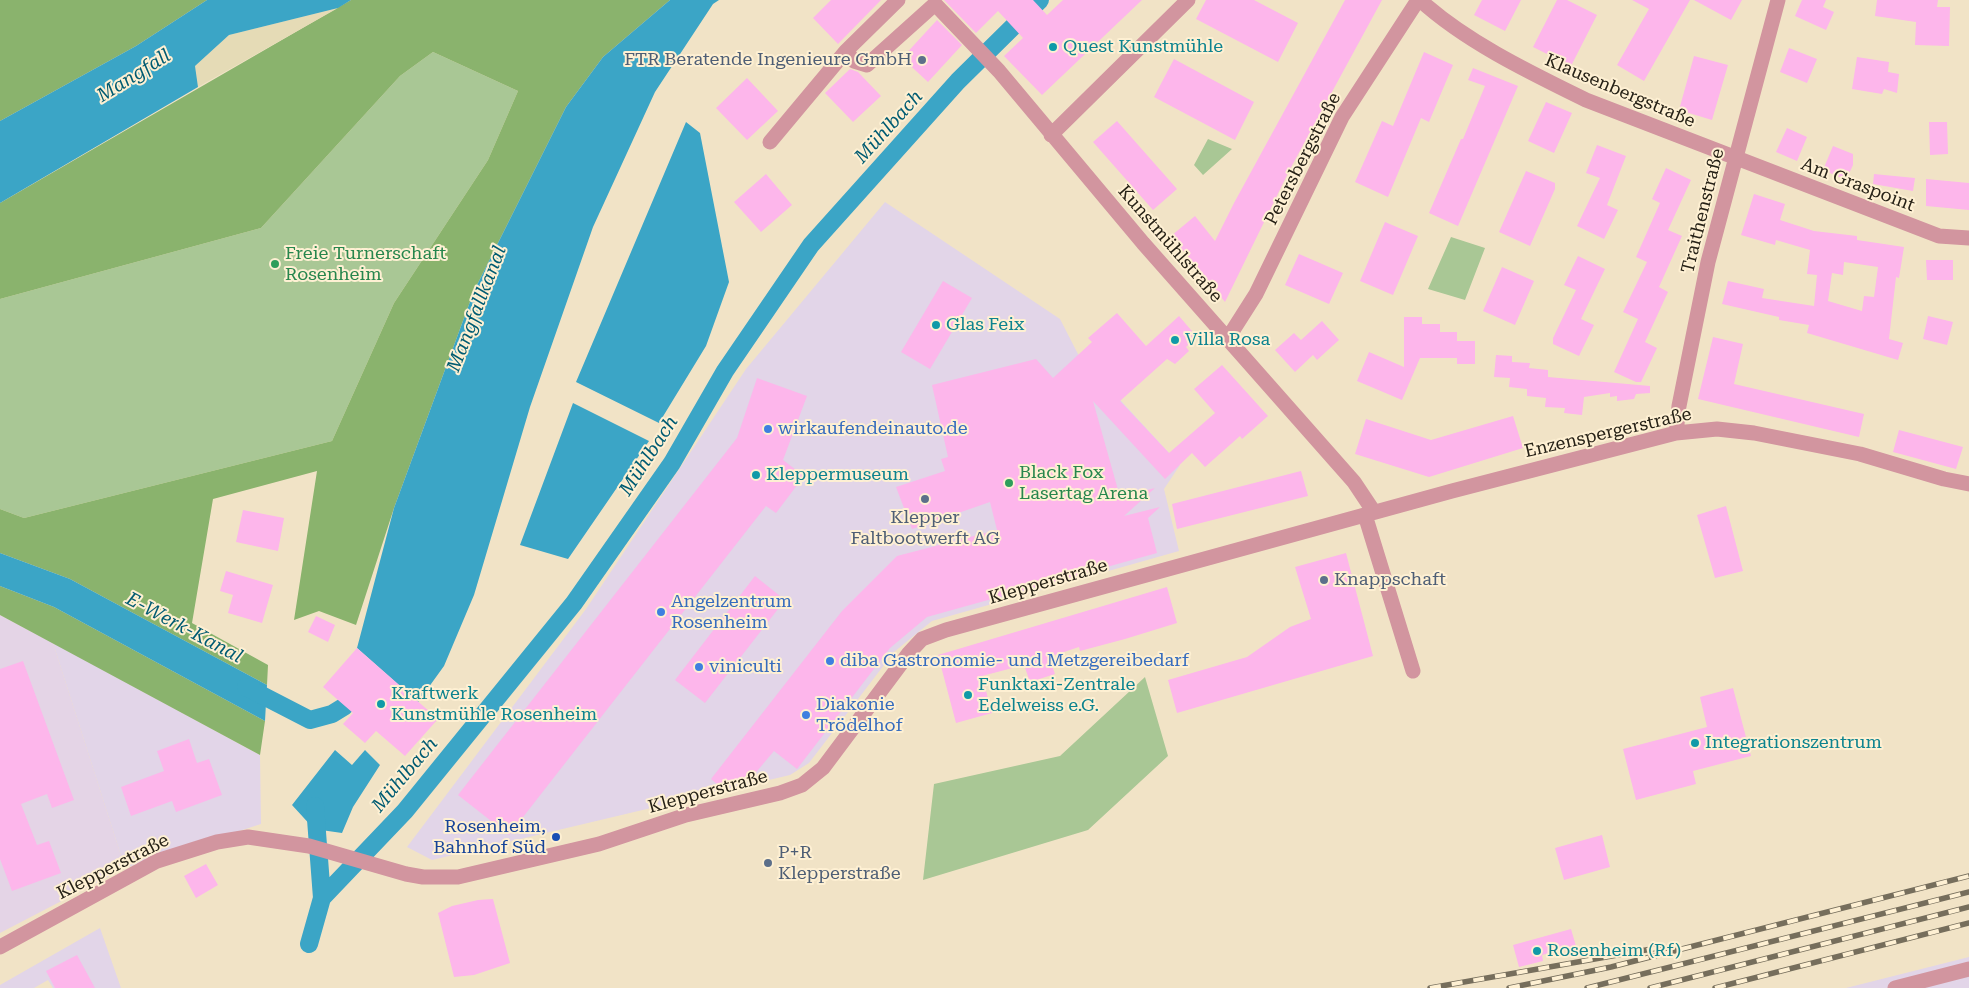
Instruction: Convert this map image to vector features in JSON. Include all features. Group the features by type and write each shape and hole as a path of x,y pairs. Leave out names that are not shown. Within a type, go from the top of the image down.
{"street":[{"path":"770,142 846,51 898,0"},
{"path":"1050,135 1188,0"},
{"name":"Klausenbergstraße","path":"1419,0 1443,21 1530,73 1586,100 1734,158"},
{"name":"Petersbergstraße","path":"1228,338 1256,294 1342,117 1419,0"},
{"name":"Traithenstraße","path":"1676,433 1679,406 1708,262 1734,158 1778,0"},
{"name":"Kunstmühlstraße","path":"846,51 854,61 867,65 937,2 999,71 1050,135 1354,482 1370,513 1413,671"},
{"name":"Am Graspoint","path":"1734,158 1939,236 1969,238"},
{"name":"Enzenspergerstraße","path":"1370,513 1676,433 1717,429 1754,433 1860,454 1944,479 1969,484"},
{"name":"Klepperstraße","path":"0,947 157,861 205,844 248,837 308,846 424,877 458,877 598,844 686,815 780,793 802,785 823,768 922,639 946,630 1370,513"},
{"path":"1895,988 1969,969"}],"shaded area":[{"path":"885,202 1060,319 1078,354 1180,465 1164,489 1179,551 932,621 894,652 809,763 790,775 432,860 407,847 586,609 746,369"},
{"path":"0,615 53,643 125,868 0,933"},
{"path":"53,643 260,755 261,824 125,868"},
{"path":"100,928 121,988 53,988 48,980 34,988 0,988 0,985"},
{"path":"1969,957 1969,988 1846,988"}],"green space":[{"path":"0,0 207,0 136,46 0,121"},
{"path":"351,0 670,0 603,57 566,107 474,291 394,508 356,625 319,611 294,620 317,471 213,499 192,623 268,665 267,685 70,579 0,553 0,509 24,518 332,441 394,303 488,160 518,91 433,52 400,76 261,228 0,299 0,203"},
{"name":"Freie Turnerschaft Rosenheim","path":"433,52 518,91 488,160 394,303 332,441 24,518 0,509 0,299 261,228 400,76"},
{"path":"1208,139 1232,149 1203,175 1194,165"},
{"path":"1451,237 1485,248 1465,300 1428,289"},
{"path":"0,586 54,607 265,721 260,755 0,615"},
{"path":"1145,677 1168,756 1088,830 923,880 934,784 1060,756"}],"sand":[{"path":"338,8 198,87 195,66 229,35"}],"water":[{"name":"Mangfall","path":"207,0 351,0 338,8 229,35 195,66 198,87 0,203 0,121 136,46"},
{"name":"Mangfallkanal","path":"670,0 719,0 713,4 655,92 593,227 530,407 474,595 444,666 418,702 357,648 394,508 474,291 566,107 603,57"},
{"path":"686,122 700,133 729,282 706,346 659,423 576,382"},
{"path":"573,403 649,441 568,559 520,545"},
{"path":"0,553 70,579 267,685 265,721 54,607 0,586"},
{"path":"335,750 352,765 365,750 380,765 353,807 342,833 314,829 292,805"}],"building":[{"path":"831,0 881,0 838,44 813,18"},
{"path":"944,0 1033,0 1047,15 1063,0 1142,0 1042,95 1004,56 1023,38 998,11 976,33"},
{"path":"1206,0 1254,0 1298,23 1278,62 1196,19"},
{"path":"1345,0 1382,0 1289,171 1225,302 1171,236 1195,216 1215,241"},
{"path":"1482,0 1521,0 1505,31 1474,15"},
{"path":"1557,0 1567,0 1597,15 1571,66 1533,47"},
{"path":"1632,0 1690,0 1644,81 1617,65 1649,9"},
{"path":"1694,0 1742,0 1731,20"},
{"path":"1802,0 1826,0 1823,7 1834,12 1826,30 1795,16"},
{"path":"1877,0 1938,0 1937,7 1950,7 1949,46 1915,45 1916,22 1875,16"},
{"path":"937,20 962,45 928,82 902,58"},
{"path":"1789,48 1817,59 1807,83 1780,72"},
{"path":"1424,52 1453,65 1429,122 1421,118 1388,197 1355,182 1382,121 1393,126"},
{"path":"1694,56 1728,65 1712,120 1679,110"},
{"path":"1857,57 1889,62 1888,72 1899,74 1897,93 1884,89 1882,94 1852,89"},
{"path":"1174,59 1254,102 1235,140 1154,97"},
{"path":"1473,68 1518,86 1458,226 1429,213 1485,86 1468,80"},
{"path":"850,69 858,72 881,96 853,122 825,93"},
{"path":"747,78 778,111 747,140 716,108"},
{"path":"1546,102 1572,113 1554,153 1528,141"},
{"path":"1117,121 1177,189 1153,210 1093,142"},
{"path":"1929,122 1947,122 1948,154 1930,155"},
{"path":"1787,128 1807,137 1797,161 1776,152"},
{"path":"1597,145 1626,156 1607,205 1618,210 1604,239 1577,226 1600,178 1586,173"},
{"path":"1833,146 1853,154 1853,165 1846,180 1823,170"},
{"path":"1666,168 1691,180 1668,230 1682,236 1659,287 1668,292 1645,342 1657,348 1641,382 1636,382 1614,372 1638,319 1623,312 1647,262 1636,257 1660,203 1652,199"},
{"path":"1526,171 1555,183 1555,189 1530,246 1499,232"},
{"path":"766,174 792,205 761,232 734,202"},
{"path":"1874,174 1915,178 1913,191 1873,184"},
{"path":"1926,179 1969,183 1969,210 1926,206"},
{"path":"1754,194 1785,204 1780,220 1814,231 1857,236 1857,240 1904,247 1899,278 1896,277 1889,339 1903,343 1898,360 1807,333 1809,325 1779,320 1779,317 1722,304 1728,281 1764,289 1762,298 1814,306 1817,275 1807,274 1810,250 1776,240 1775,245 1741,235","holes":["1844,262 1878,267 1874,297 1864,296 1862,311 1828,301 1832,273 1843,275"]},
{"path":"1385,222 1418,236 1393,295 1360,281"},
{"path":"1299,254 1343,273 1329,304 1285,285"},
{"path":"1578,256 1605,269 1581,319 1594,325 1579,356 1553,344 1553,338 1576,290 1564,285"},
{"path":"1926,260 1953,260 1953,280 1927,280"},
{"path":"1502,267 1534,281 1515,325 1483,311"},
{"name":"Glas Feix","path":"943,281 972,298 930,369 901,352"},
{"path":"1117,313 1146,346 1179,316 1197,337 1186,347 1189,351 1175,364 1167,359 1120,401 1169,453 1215,413 1194,389 1222,365 1268,416 1242,439 1240,436 1205,467 1192,453 1165,479 1093,401 1120,497 1155,488 1124,516 1160,507 1148,518 1157,553 927,617 890,648 797,769 774,751 752,777 722,788 711,779 842,611 897,556 997,530 990,502 912,529 896,487 945,471 941,459 948,457 932,385 1036,359 1053,378 1092,342 1088,338"},
{"path":"1928,316 1953,322 1947,345 1923,339"},
{"path":"1404,317 1422,317 1422,324 1440,324 1440,332 1457,332 1457,341 1475,341 1475,364 1457,364 1457,358 1420,358 1402,400 1357,381 1369,352 1404,367"},
{"path":"1322,321 1339,340 1317,360 1313,355 1295,372 1275,350 1294,333 1301,340"},
{"path":"1713,337 1743,344 1734,384 1864,414 1859,437 1698,399"},
{"path":"1496,355 1512,356 1512,362 1530,363 1529,368 1548,370 1548,377 1650,386 1650,393 1636,394 1634,399 1617,401 1617,396 1610,397 1610,393 1584,397 1582,415 1564,413 1565,408 1545,407 1546,398 1527,396 1527,389 1509,387 1510,378 1494,377"},
{"path":"757,378 807,396 783,460 804,476 776,513 766,506 509,835 458,795 737,438"},
{"path":"1513,416 1523,448 1429,477 1355,454 1366,419 1431,440"},
{"path":"1899,430 1963,447 1956,469 1893,452"},
{"path":"1301,471 1308,496 1177,529 1172,504"},
{"path":"1726,506 1743,571 1715,578 1697,515"},
{"path":"243,510 284,518 278,551 236,542"},
{"path":"1346,553 1373,656 1177,713 1168,680 1247,657 1290,627 1311,619 1295,567"},
{"path":"226,571 273,585 262,623 228,613 233,595 220,591"},
{"path":"755,576 785,600 705,703 675,680"},
{"path":"1167,587 1177,623 1080,651 1079,647 1049,657 1055,674 1030,682 1024,665 982,676 992,713 956,723 938,655"},
{"path":"316,616 335,625 328,642 308,632"},
{"name":"Kraftwerk Kunstmühle Rosenheim","path":"357,648 438,719 405,756 376,731 365,743 343,724 353,713 323,687"},
{"path":"23,661 74,800 52,808 47,794 21,804 37,845 49,841 61,873 12,891 0,859 0,669"},
{"name":"Integrationszentrum","path":"1733,688 1751,756 1693,771 1696,784 1636,800 1623,749 1707,727 1700,697"},
{"path":"189,739 197,763 209,759 222,795 176,812 172,801 131,816 121,787 164,771 157,751"},
{"path":"1602,835 1610,867 1564,880 1555,848"},
{"path":"206,864 218,885 196,898 184,876"},
{"path":"493,899 510,963 474,975 454,977 438,913 452,906 478,900"},
{"name":"Rosenheim (Rf)","path":"1571,929 1576,946 1542,955 1543,961 1519,967 1513,945"},
{"path":"77,955 95,988 55,988 46,971"}],"waterway":[{"name":"Mühlbach","path":"309,944 322,898 405,811 574,603 672,463 725,371 811,245 958,81 1040,0"},
{"name":"E-Werk-Kanal","path":"246,687 310,720 332,714 345,706"},
{"path":"315,806 322,898"}],"railway":[{"path":"1509,988 1611,967 1969,876"},
{"path":"1587,988 1969,892"},
{"path":"1650,988 1969,907"},
{"path":"1715,988 1969,923"},
{"path":"1430,988 1663,947"}],"place":[{"name":"Quest Kunstmühle","path":"1053,47"},
{"name":"FTR Beratende Ingenieure GmbH","path":"922,60"},
{"name":"Freie Turnerschaft Rosenheim","path":"275,264"},
{"name":"Glas Feix","path":"936,325"},
{"name":"Villa Rosa","path":"1175,340"},
{"name":"wirkaufendeinauto.de","path":"768,429"},
{"name":"Kleppermuseum","path":"756,475"},
{"name":"Black Fox Lasertag Arena","path":"1009,483"},
{"name":"Klepper Faltbootwerft AG","path":"925,499"},
{"name":"Knappschaft","path":"1324,580"},
{"name":"Angelzentrum Rosenheim","path":"661,612"},
{"name":"diba Gastronomie- und Metzgereibedarf","path":"830,661"},
{"name":"viniculti","path":"699,667"},
{"name":"Funktaxi-Zentrale Edelweiss e.G.","path":"968,695"},
{"name":"Kraftwerk Kunstmühle Rosenheim","path":"381,704"},
{"name":"Diakonie Trödelhof","path":"806,715"},
{"name":"Integrationszentrum","path":"1695,743"},
{"name":"Rosenheim, Bahnhof Süd","path":"556,837"},
{"name":"P+R Klepperstraße","path":"768,863"},
{"name":"Rosenheim (Rf)","path":"1537,951"}]}
